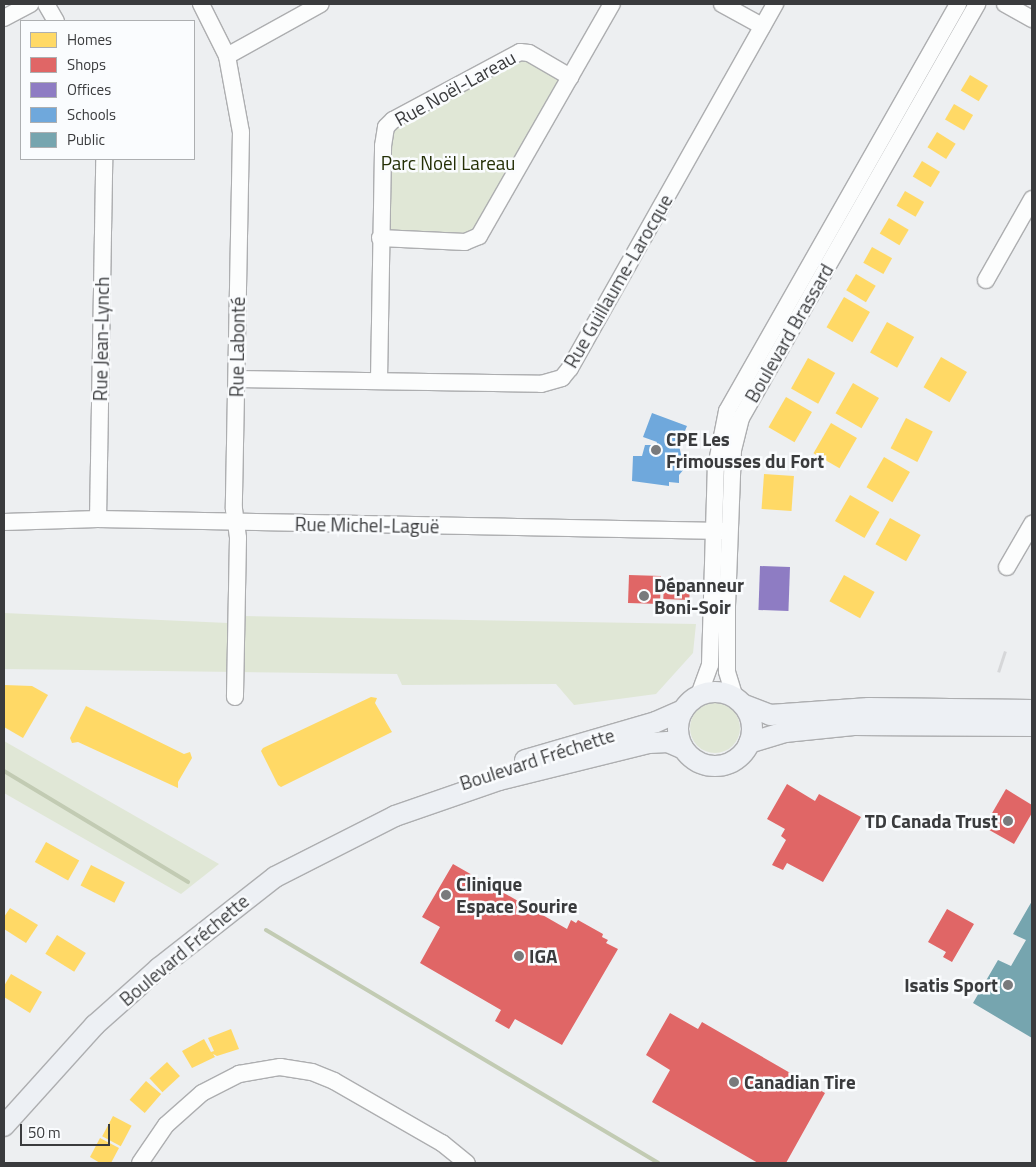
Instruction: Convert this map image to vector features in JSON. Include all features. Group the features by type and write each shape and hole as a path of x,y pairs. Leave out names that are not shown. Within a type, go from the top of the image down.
{"main road":[{"path":"1032,710 869,708 770,715 719,692 699,695 683,710 678,732 684,748 697,761 721,765 736,758 749,743 785,732 854,725 1032,726"},
{"path":"738,701 751,722 749,743"},
{"name":"Boulevard Fréchette","path":"4,1126 95,1025 223,916 275,877 396,816 426,797 482,775 656,722 683,710"},
{"name":"Boulevard Fréchette","path":"396,816 499,780 599,755 662,742 684,748"}],"street":[{"path":"4,18 30,4"},
{"path":"46,4 55,20"},
{"name":"Rue Labonté","path":"201,4 227,56 241,132 235,697"},
{"path":"227,56 321,4"},
{"path":"380,238 465,242 480,236 612,4"},
{"path":"722,4 762,26"},
{"name":"Rue Guillaume-Larocque","path":"237,379 541,384 557,380 567,373 775,4"},
{"name":"Boulevard Brassard","path":"699,695 710,665 717,453 730,402 958,4"},
{"name":"Boulevard Brassard","path":"738,701 726,666 734,450 742,418 977,4"},
{"path":"1005,4 1032,19"},
{"name":"Rue Noël-Lareau","path":"378,380 380,238 385,130 391,122 520,52 532,54 570,77"},
{"name":"Rue Jean-Lynch","path":"98,520 104,160"},
{"path":"986,280 1032,199"},
{"name":"Rue Michel-Laguë","path":"4,522 98,520 730,532"},
{"path":"1007,567 1032,524"},
{"path":"140,1163 160,1131 195,1098 239,1074 280,1067 305,1070 334,1081 442,1143 467,1163"}],"green space":[{"name":"Parc Noël Lareau","path":"523,54 570,73 468,241 379,235 384,121"},
{"path":"4,613 228,623 243,616 696,624 693,653 656,694 574,705 556,684 402,685 397,674 4,669"},
{"path":"710,703 720,703 733,710 740,723 740,733 733,746 720,753 710,753 701,749 694,742 690,733 690,723 694,714 701,707"},
{"path":"4,741 219,864 181,894 4,793"}],"building: Homes":[{"path":"970,75 988,86 979,101 961,90"},
{"path":"954,104 973,115 964,131 945,120"},
{"path":"937,132 956,144 946,159 927,147"},
{"path":"922,161 940,172 931,187 913,176"},
{"path":"905,191 924,202 916,217 896,206"},
{"path":"889,218 909,230 899,245 880,233"},
{"path":"872,247 892,258 883,274 863,263"},
{"path":"856,274 876,286 866,302 846,290"},
{"path":"844,297 870,312 852,342 826,327"},
{"path":"887,322 914,337 897,368 870,353"},
{"path":"941,357 967,372 949,402 924,387"},
{"path":"808,358 835,373 818,404 791,389"},
{"path":"853,383 879,398 861,428 836,413"},
{"path":"786,397 812,412 794,442 768,427"},
{"path":"906,418 933,432 917,462 891,448"},
{"path":"831,423 857,438 839,468 814,453"},
{"path":"884,457 910,472 892,502 866,487"},
{"path":"764,474 794,476 791,511 762,509"},
{"path":"850,495 879,512 864,538 835,521"},
{"path":"890,518 921,535 906,561 875,544"},
{"path":"844,575 875,592 860,618 829,601"},
{"path":"4,685 32,686 48,695 23,738 4,727"},
{"path":"371,697 377,698 375,703 392,732 281,787 278,785 261,751 263,748"},
{"path":"86,706 184,754 190,752 192,758 178,782 178,788 78,742 72,743 70,738"},
{"path":"46,842 79,860 68,881 35,862"},
{"path":"91,865 125,882 114,903 81,885"},
{"path":"10,908 38,925 26,943 4,929 4,917"},
{"path":"57,935 86,953 74,972 45,954"},
{"path":"11,974 42,992 30,1013 4,997 4,986"},
{"path":"231,1029 239,1049 217,1056 213,1054 215,1057 192,1068 182,1051 204,1039 211,1052 214,1051 208,1038"},
{"path":"167,1062 180,1076 162,1092 149,1078"},
{"path":"146,1081 161,1094 145,1113 130,1100"},
{"path":"113,1116 132,1126 121,1146 102,1136"},
{"path":"100,1138 119,1148 111,1163 100,1163 90,1157"}],"building: Shops":[{"name":"Dépanneur Boni-Soir","path":"629,575 661,576 660,604 628,603"},
{"path":"664,580 690,581 689,600 663,599"},
{"path":"787,784 815,801 819,794 861,817 823,882 787,863 783,870 772,865 786,840 781,836 785,829 767,819"},
{"name":"TD Canada Trust","path":"1006,789 1032,805 1032,813 1014,844 984,827"},
{"name":"IGA","path":"453,864 567,929 571,920 576,923 578,920 603,934 602,937 608,940 606,943 618,949 562,1045 515,1019 509,1029 495,1021 501,1010 420,963 440,927 422,917"},
{"path":"947,909 974,924 952,962 943,957 946,952 928,942"},
{"name":"Canadian Tire","path":"670,1013 698,1029 702,1022 825,1093 786,1163 758,1163 652,1102 670,1070 646,1055"}],"building: Offices":[{"path":"760,566 790,567 788,611 758,610"}],"building: Schools":[{"path":"652,413 687,426 679,445 684,469 679,475 679,483 669,482 669,486 632,481 633,456 642,456 645,445 656,445 657,442 643,437"}],"building: Public":[{"name":"Isatis Sport","path":"1032,901 1032,1038 973,1003 998,960 1011,966 1026,940 1013,934"}],"building: Other":[{"path":"1004,651 1007,652 1000,673 997,672"}],"waterway":[{"path":"4,771 188,882"},
{"path":"266,930 658,1163"}],"place":[{"name":"CPE Les Frimousses du Fort","path":"656,450"},
{"name":"Dépanneur Boni-Soir","path":"644,596"},
{"name":"TD Canada Trust","path":"1008,821"},
{"name":"Clinique Espace Sourire","path":"446,895"},
{"name":"IGA","path":"519,956"},
{"name":"Isatis Sport","path":"1008,985"},
{"name":"Canadian Tire","path":"734,1082"}]}
